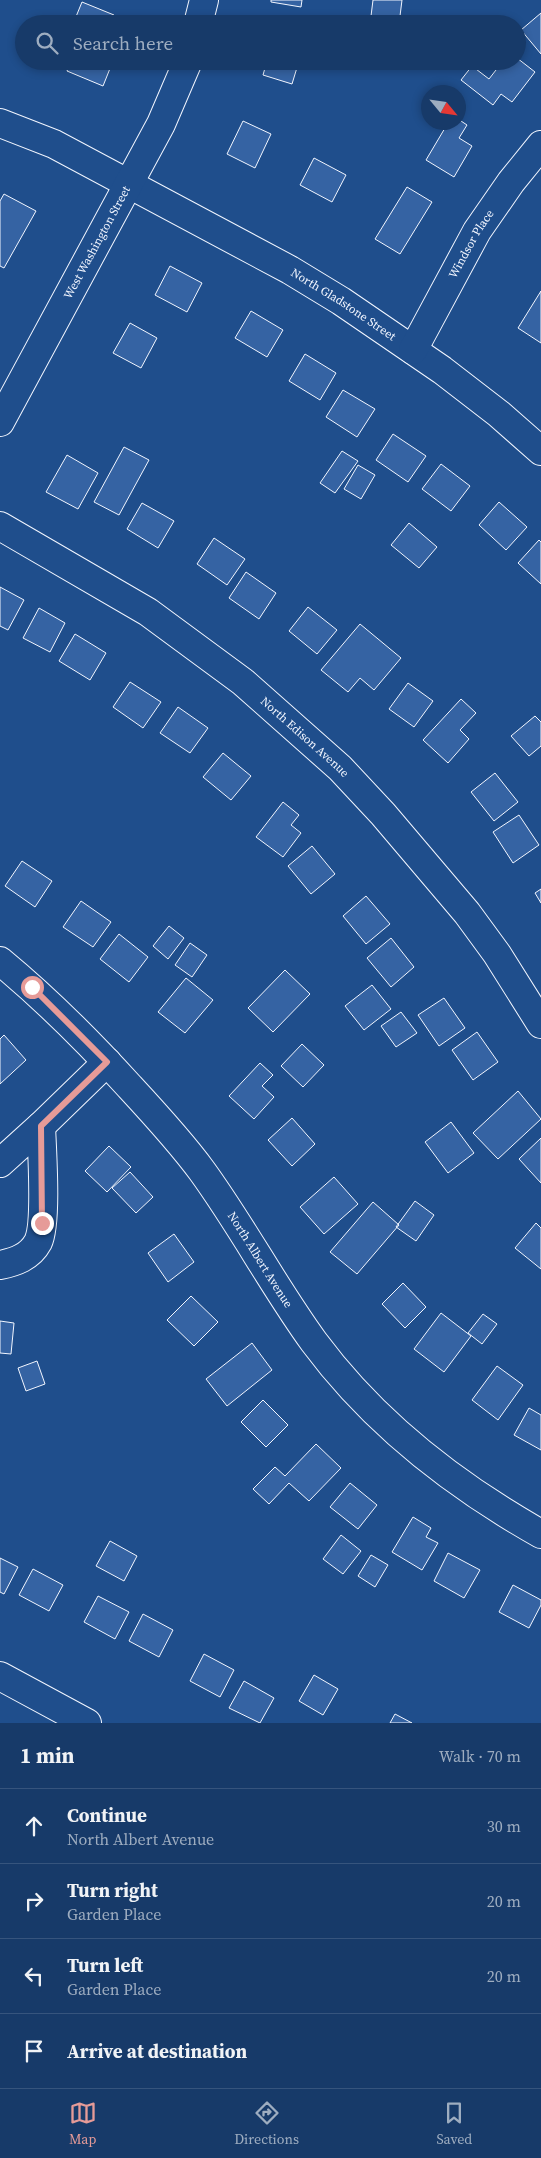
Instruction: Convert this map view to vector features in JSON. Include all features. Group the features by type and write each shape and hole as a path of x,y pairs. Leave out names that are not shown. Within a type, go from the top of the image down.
{"street":[{"path":"200,15 204,0"},
{"name":"West Washington Street","path":"0,422 161,124 184,70"},
{"name":"North Gladstone Street","path":"0,123 54,144 290,270 341,301 413,350 499,414 541,452"},
{"name":"Windsor Place","path":"413,350 477,231 511,182 541,145"},
{"name":"North Edison Avenue","path":"0,526 148,612 243,682 340,768 383,814 468,913 497,954 541,1024"},
{"name":"North Albert Avenue","path":"0,961 32,987 107,1062 162,1122 202,1170 239,1224 314,1342 363,1402 451,1478 504,1513 541,1534"},
{"path":"0,1163 107,1062"},
{"path":"0,1266 15,1262 29,1254 38,1242 42,1223 41,1126"},
{"path":"0,1676 87,1723"}],"building":[{"path":"271,0 302,0 301,7 271,2"},
{"path":"373,0 402,0 400,15 371,15"},
{"path":"82,2 114,15 77,15"},
{"path":"541,13 541,54 526,36 526,26"},
{"path":"526,65 535,72 512,102 501,94 493,105 461,80 469,70 477,70 489,79 496,70 526,70"},
{"path":"67,70 109,70 103,86"},
{"path":"264,70 296,70 292,84 263,75"},
{"path":"243,121 271,134 255,168 227,154"},
{"path":"444,130 464,130 459,138 472,146 454,177 426,160"},
{"path":"314,158 346,175 332,202 300,185"},
{"path":"407,187 432,202 400,254 375,239"},
{"path":"4,194 36,211 4,268 0,266 0,201"},
{"path":"170,266 202,283 187,312 155,295"},
{"path":"541,291 541,343 518,328"},
{"path":"251,311 283,330 267,357 235,338"},
{"path":"130,323 157,338 141,368 113,353"},
{"path":"305,354 336,373 320,400 289,381"},
{"path":"343,390 375,409 357,437 326,417"},
{"path":"393,434 426,456 408,482 376,460"},
{"path":"124,447 149,460 119,515 94,502"},
{"path":"342,451 358,461 335,493 320,483"},
{"path":"67,455 98,473 78,509 46,492"},
{"path":"441,464 470,486 451,511 422,489"},
{"path":"358,465 375,475 361,499 344,489"},
{"path":"499,502 527,527 506,550 479,525"},
{"path":"142,503 174,521 158,548 127,529"},
{"path":"409,523 437,547 419,568 391,545"},
{"path":"214,538 245,559 227,585 197,564"},
{"path":"539,540 541,542 541,584 518,563"},
{"path":"246,572 276,593 259,619 229,598"},
{"path":"0,587 24,600 8,630 0,626"},
{"path":"308,607 337,630 317,654 289,631"},
{"path":"39,608 65,623 50,652 23,638"},
{"path":"360,624 401,658 374,690 360,678 348,692 321,670"},
{"path":"75,634 106,653 90,680 59,661"},
{"path":"130,682 161,702 143,728 113,707"},
{"path":"408,683 433,701 414,727 389,709"},
{"path":"461,699 476,713 460,730 469,739 448,763 423,740"},
{"path":"178,707 208,728 190,753 160,733"},
{"path":"535,716 541,722 541,746 529,756 511,736"},
{"path":"223,753 251,776 231,800 203,777"},
{"path":"495,773 518,802 494,821 471,792"},
{"path":"283,802 299,815 291,825 301,833 283,857 256,837"},
{"path":"519,815 539,845 513,863 493,832"},
{"path":"312,846 335,874 311,894 288,866"},
{"path":"22,861 52,881 35,907 5,886"},
{"path":"541,889 541,903 535,893"},
{"path":"366,896 390,924 366,944 343,916"},
{"path":"81,901 111,922 93,947 63,927"},
{"path":"169,926 184,938 168,959 153,946"},
{"path":"119,934 148,957 129,982 100,959"},
{"path":"391,938 414,967 391,987 367,958"},
{"path":"190,943 207,955 192,977 175,965"},
{"path":"285,970 310,994 273,1032 248,1008"},
{"path":"186,978 213,1000 185,1033 158,1012"},
{"path":"372,985 391,1009 364,1030 345,1006"},
{"path":"444,998 465,1028 439,1046 418,1015"},
{"path":"401,1012 417,1033 396,1047 381,1026"},
{"path":"477,1032 498,1062 473,1080 452,1050"},
{"path":"4,1035 26,1060 0,1084 0,1039"},
{"path":"302,1044 324,1065 303,1087 281,1066"},
{"path":"260,1063 273,1075 262,1086 274,1097 254,1119 229,1096"},
{"path":"518,1091 541,1119 498,1159 473,1133"},
{"path":"292,1118 315,1144 292,1166 268,1140"},
{"path":"451,1122 474,1153 448,1173 425,1142"},
{"path":"541,1138 541,1183 519,1159"},
{"path":"109,1146 131,1167 107,1192 85,1171"},
{"path":"130,1172 153,1197 136,1213 112,1188"},
{"path":"334,1177 358,1204 324,1234 300,1207"},
{"path":"415,1201 434,1215 416,1241 396,1227"},
{"path":"373,1202 399,1225 357,1274 330,1252"},
{"path":"536,1223 541,1228 541,1269 515,1248"},
{"path":"174,1234 194,1262 168,1282 148,1253"},
{"path":"403,1283 426,1307 405,1328 382,1304"},
{"path":"191,1296 218,1322 194,1346 167,1320"},
{"path":"441,1313 471,1336 444,1372 414,1349"},
{"path":"483,1314 497,1324 482,1344 468,1333"},
{"path":"0,1321 14,1323 11,1354 0,1353"},
{"path":"252,1343 272,1370 227,1406 206,1379"},
{"path":"37,1361 45,1384 26,1391 18,1368"},
{"path":"497,1366 523,1385 498,1420 472,1400"},
{"path":"263,1400 288,1425 266,1447 241,1422"},
{"path":"529,1408 541,1415 541,1450 514,1435"},
{"path":"316,1444 341,1468 309,1501 289,1483 269,1504 253,1489 275,1467 285,1476"},
{"path":"350,1483 377,1505 358,1529 330,1507"},
{"path":"413,1517 431,1528 426,1537 438,1543 422,1570 392,1552"},
{"path":"341,1535 361,1551 343,1574 323,1559"},
{"path":"110,1541 137,1556 124,1581 96,1566"},
{"path":"448,1553 480,1570 464,1598 434,1581"},
{"path":"371,1555 388,1565 375,1587 358,1576"},
{"path":"0,1558 18,1567 4,1594 0,1592"},
{"path":"33,1569 63,1585 49,1611 19,1595"},
{"path":"513,1585 541,1600 541,1605 529,1628 499,1612"},
{"path":"98,1596 129,1612 115,1639 84,1622"},
{"path":"143,1614 173,1630 159,1657 129,1641"},
{"path":"204,1654 234,1670 220,1697 190,1681"},
{"path":"314,1675 338,1689 323,1715 299,1701"},
{"path":"244,1681 274,1698 260,1723 229,1708"},
{"path":"395,1714 412,1723 390,1723"}],"route":[{"path":"32,987 107,1062 41,1126 42,1223"}]}
